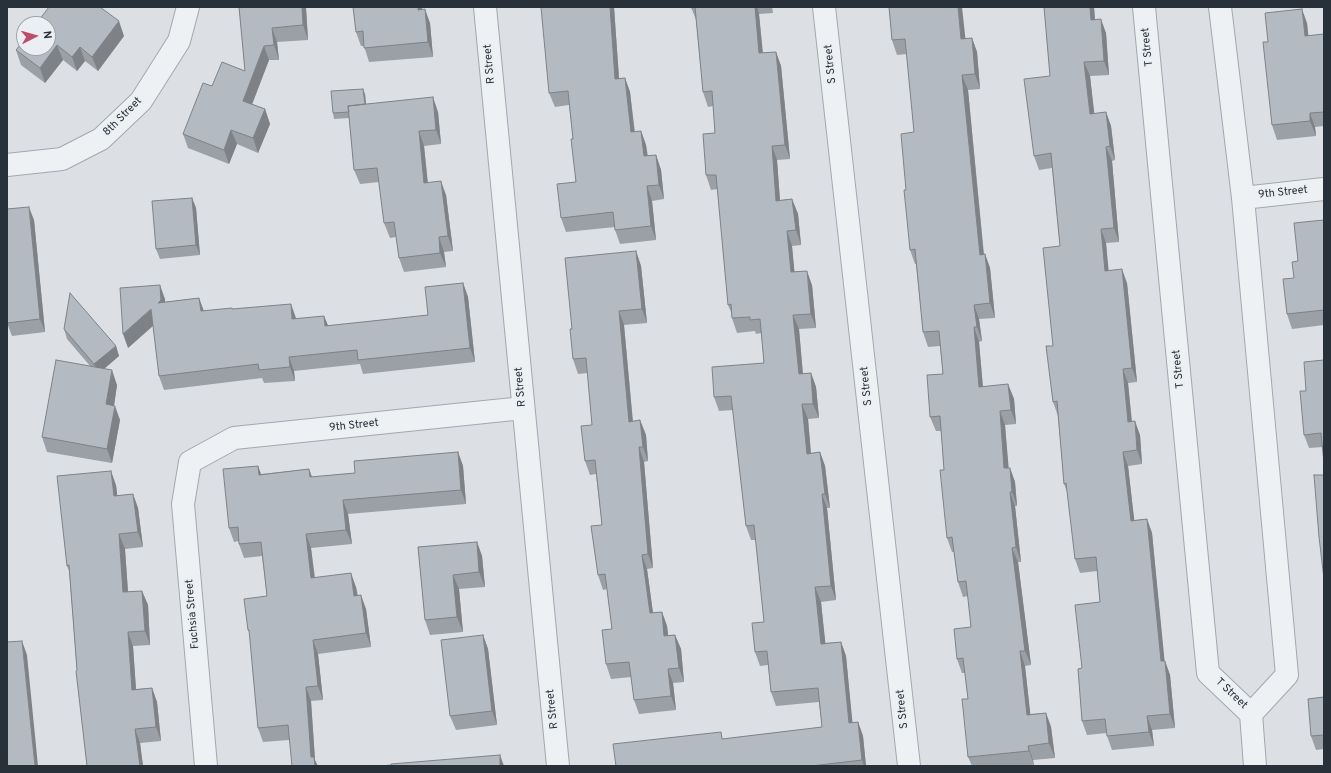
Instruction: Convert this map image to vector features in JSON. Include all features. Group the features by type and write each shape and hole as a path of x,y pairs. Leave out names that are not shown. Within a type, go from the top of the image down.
{"street":[{"name":"8th Street","path":"7,166 62,159 101,139 141,101 179,41 188,7"},
{"name":"R Street","path":"485,7 558,766"},
{"name":"S Street","path":"824,7 909,766"},
{"name":"T Street","path":"1144,7 1208,673 1251,714 1255,766"},
{"name":"T Street","path":"1220,7 1243,198 1287,675 1251,714"},
{"name":"9th Street","path":"1243,198 1324,189"},
{"name":"9th Street","path":"190,462 234,438 523,408"},
{"name":"Fuchsia Street","path":"190,462 183,504 206,766"}],"building":[{"path":"49,7 100,7 119,21 92,57 80,47 72,57 57,45 56,46 56,16 42,16"},
{"path":"239,7 302,7 303,25 272,28 274,45 264,46 243,101 265,109 253,138 231,130 224,150 183,134 203,83 212,86 222,62 245,71"},
{"path":"353,7 418,7 418,10 425,9 428,42 364,48 363,31 356,32"},
{"path":"541,7 610,7 615,79 625,78 631,132 641,131 644,156 656,155 659,185 647,186 651,226 615,230 613,212 561,218 557,184 576,182 571,139 573,139 568,91 549,93"},
{"path":"695,7 755,7 759,53 776,52 785,145 772,146 776,201 792,199 796,230 787,231 791,272 807,271 811,314 793,315 799,374 811,373 813,404 802,404 807,454 820,452 825,494 822,494 831,586 815,587 821,644 841,642 849,723 858,722 862,760 811,766 616,766 613,744 721,732 722,739 822,727 818,688 771,692 767,651 755,652 752,623 764,622 754,525 746,526 731,396 714,397 712,367 764,363 760,319 750,320 750,317 732,318 731,304 728,305 716,175 706,175 703,134 715,133 712,91 703,92"},
{"path":"889,7 958,7 961,39 972,38 975,74 962,75 980,255 985,254 990,303 974,305 977,327 974,327 979,387 1008,384 1011,410 1000,411 1004,468 1010,468 1012,492 1010,492 1016,547 1012,548 1025,651 1020,651 1027,715 1046,713 1049,743 1028,746 1029,751 968,757 962,699 968,699 963,658 957,659 954,629 971,627 966,581 958,582 952,537 947,538 940,470 944,470 940,416 930,417 927,375 943,374 939,331 923,332 915,249 910,250 904,190 906,190 901,134 914,132 905,39 892,40"},
{"path":"1044,7 1090,7 1091,20 1101,19 1104,61 1084,62 1090,114 1106,112 1110,146 1106,147 1114,228 1101,229 1105,271 1122,269 1132,368 1123,369 1128,422 1135,421 1137,450 1123,452 1131,521 1147,519 1161,661 1165,661 1170,714 1147,716 1149,732 1107,736 1105,719 1082,721 1078,669 1082,668 1075,605 1100,602 1096,557 1075,559 1066,483 1064,484 1057,401 1053,402 1046,346 1053,346 1043,248 1060,246 1051,153 1034,156 1024,79 1050,76"},
{"path":"1302,9 1305,36 1324,34 1324,112 1310,113 1310,121 1272,125 1263,42 1268,42 1265,13"},
{"path":"24,56 49,56 40,68"},
{"path":"363,89 365,104 348,106 349,112 333,113 331,91"},
{"path":"433,97 436,130 419,131 424,183 441,181 448,236 439,237 440,253 399,258 394,222 384,223 377,168 354,170 348,106"},
{"path":"192,198 196,245 156,249 152,201"},
{"path":"29,207 40,319 7,323 7,209"},
{"path":"1324,220 1324,310 1287,314 1283,279 1294,278 1292,262 1298,261 1294,223"},
{"path":"636,251 642,309 619,311 629,422 640,420 643,447 639,447 648,554 642,555 650,613 662,612 664,636 675,635 679,668 668,669 671,696 634,700 629,662 606,664 602,630 612,629 605,574 598,575 591,526 602,525 595,460 585,461 581,426 592,425 586,358 573,359 570,329 572,329 565,258"},
{"path":"463,283 470,348 358,360 357,350 289,357 290,367 259,370 258,364 159,376 151,309 123,334 120,288 160,285 161,300 158,303 199,298 201,311 291,304 292,319 324,316 325,326 428,315 425,287"},
{"path":"70,293 116,346 94,364 64,329"},
{"path":"56,360 112,370 106,404 115,406 107,449 42,437"},
{"path":"1324,360 1324,463 1321,433 1304,435 1300,391 1306,391 1304,362"},
{"path":"458,452 461,490 343,500 346,530 306,534 311,578 351,573 354,596 361,595 366,633 313,640 318,686 306,687 311,757 314,757 315,766 292,766 288,725 258,728 249,630 244,599 267,596 261,542 239,544 238,527 229,528 223,469 258,466 259,475 309,469 310,477 355,473 354,461"},
{"path":"111,471 114,496 133,494 138,532 119,534 123,592 142,591 145,631 128,632 132,690 152,688 156,727 135,729 140,766 87,766 76,671 69,565 67,566 57,476"},
{"path":"1314,475 1324,475 1324,579 1319,537"},
{"path":"477,542 479,572 453,575 457,617 425,620 418,547"},
{"path":"483,635 492,711 450,716 441,640"},
{"path":"22,641 35,766 7,766 7,642"},
{"path":"1324,697 1324,735 1311,736 1308,699"},
{"path":"500,755 500,766 381,766 391,764"}]}
